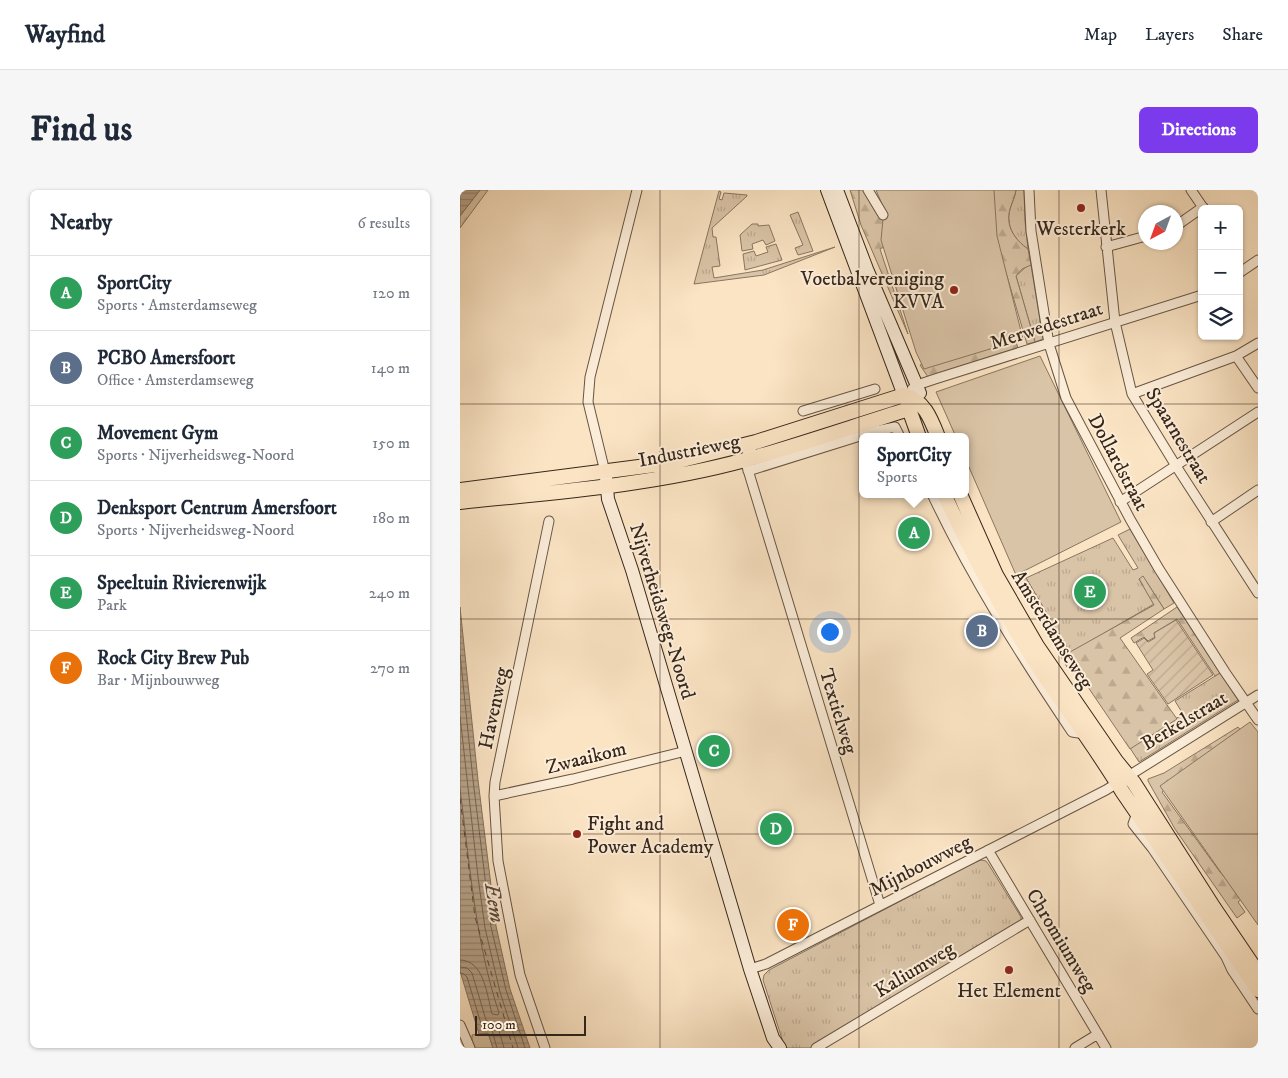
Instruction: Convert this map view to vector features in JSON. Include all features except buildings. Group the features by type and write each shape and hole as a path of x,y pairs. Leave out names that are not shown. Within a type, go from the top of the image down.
{"main road":[{"name":"Industrieweg","path":"460,490 681,474 747,466 912,397"},
{"name":"Industrieweg","path":"460,502 606,479 756,442 912,397"},
{"path":"912,397 929,414 936,433"},
{"path":"912,397 918,433"},
{"name":"Amsterdamseweg","path":"946,498 1007,615 1044,676 1258,990"},
{"name":"Amsterdamseweg","path":"962,498 989,559 1023,623 1117,782 1214,908 1258,972"}],"street":[{"name":"Nijverheidsweg-Noord","path":"637,190 590,377 588,402 606,479 608,499 632,570 750,969 775,1044"},
{"path":"827,190 844,239 912,397"},
{"path":"837,190 912,397"},
{"path":"868,190 883,215"},
{"name":"Dollardstraat","path":"1030,190 1031,227 1049,344 1066,398 1120,502 1174,594 1258,720"},
{"name":"Spaarnestraat","path":"1101,190 1115,322 1132,394 1211,522 1255,580 1258,593"},
{"path":"1191,190 1201,205"},
{"path":"1183,221 1198,211"},
{"path":"1106,246 1138,238"},
{"path":"1243,267 1258,260"},
{"name":"Merwedestraat","path":"912,397 1024,352 1198,296"},
{"path":"1132,394 1236,356 1258,343"},
{"path":"1236,356 1258,388"},
{"path":"813,424 806,410 875,389"},
{"path":"1120,502 1258,412"},
{"name":"Industrieweg","path":"868,433 895,427 898,433"},
{"name":"Industrieweg","path":"747,466 859,435"},
{"path":"747,466 748,452 756,442"},
{"name":"Textielweg","path":"747,466 880,905"},
{"path":"1211,522 1258,490"},
{"name":"Amsterdamseweg","path":"934,498 984,593 1042,687 1072,732 1085,734"},
{"name":"Havenweg","path":"545,1048 520,975 498,861 494,796 495,782 549,521"},
{"name":"Berkelstraat","path":"1117,782 1258,694"},
{"name":"Zwaaikom","path":"494,796 563,782 686,751"},
{"name":"Mijnbouwweg","path":"750,969 766,964 1117,782"},
{"name":"Amsterdamseweg","path":"1137,813 1133,824 1152,848 1226,957 1232,970 1258,1009"},
{"name":"Chromiumweg","path":"988,850 1106,1048"},
{"name":"Kaliumweg","path":"816,1048 1030,920"},
{"path":"460,1025 466,1044"},
{"path":"1075,1048 1098,1034"}],"green space":[{"path":"480,190 488,190 460,228 460,216"},
{"path":"850,190 865,190 891,224 884,247 880,249 908,334 861,225"},
{"name":"Voetbalvereniging KVVA","path":"876,190 994,190 997,236 1023,339 924,369 916,352 881,240 884,209"},
{"path":"990,190 1016,190 1010,209 1009,221 1015,237 1028,249 1031,265 1022,269 1016,276 1035,342 1027,344 989,215"},
{"path":"1016,190 1024,190 1028,249 1015,237 1010,227 1009,215"},
{"path":"719,191 721,192 719,199 722,200 724,193 747,196 712,228 713,237 716,237 720,266 712,267 714,278 763,270 835,247 764,275 694,284"},
{"path":"798,212 813,251 798,255 795,248 803,245 790,215"},
{"path":"752,224 758,224 758,226 769,225 775,241 766,245 763,240 752,244 753,249 742,251 740,235"},
{"path":"776,244 782,260 745,270 743,254 754,251 756,256 768,252 766,247"},
{"path":"1028,265 1031,265 1043,339 1035,342 1016,276"},
{"path":"1014,336 1018,348 928,377 920,365"},
{"path":"1040,356 1121,522 1016,575 969,467 969,433 954,433 936,392"},
{"path":"1130,529 1174,603 1164,609 1146,581 1139,579 1154,604 1070,653 1026,578 1113,538 1133,570 1138,568 1118,535"},
{"path":"1143,576 1164,609 1120,638 1177,719 1130,749 1073,665 1067,667 1018,582 1026,578 1070,652 1154,605 1139,579"},
{"path":"1177,607 1220,673 1215,676 1177,619 1154,633 1155,637 1148,641 1144,637 1134,643 1131,638"},
{"path":"1176,620 1213,675 1168,704 1147,674 1153,670 1136,643 1144,638 1148,642 1155,638 1154,633"},
{"path":"1220,673 1238,700 1139,762 1130,748 1183,714 1175,701"},
{"path":"1250,722 1258,732 1258,925 1160,786"},
{"path":"1238,727 1243,733 1162,792 1220,872 1243,898 1238,902 1245,912 1237,918 1175,829 1148,779 1164,773"},
{"path":"981,860 986,861 989,865 1021,917 1021,922 811,1048 785,1048 763,980 764,975 769,970"},
{"path":"488,1033 493,1048 472,1048 472,1035"}],"water":[{"path":"460,190 480,190 460,216"},
{"path":"460,607 478,780 496,926 510,989 530,1048 493,1048 488,1033 479,1034 460,971"}],"ferry route":[{"path":"460,798 475,917 513,1048"}],"place":[{"name":"Westerkerk","path":"1081,208"},
{"name":"Voetbalvereniging KVVA","path":"954,290"},
{"name":"SportCity","path":"914,533"},
{"name":"Speeltuin Rivierenwijk","path":"1090,592"},
{"name":"PCBO Amersfoort","path":"982,631"},
{"name":"Movement Gym","path":"714,751"},
{"name":"Denksport Centrum Amersfoort","path":"776,829"},
{"name":"Fight and Power Academy","path":"577,834"},
{"name":"Rock City Brew Pub","path":"793,925"},
{"name":"Het Element","path":"1009,970"}],"water label":[{"name":"Eem","path":"495,903"}]}
